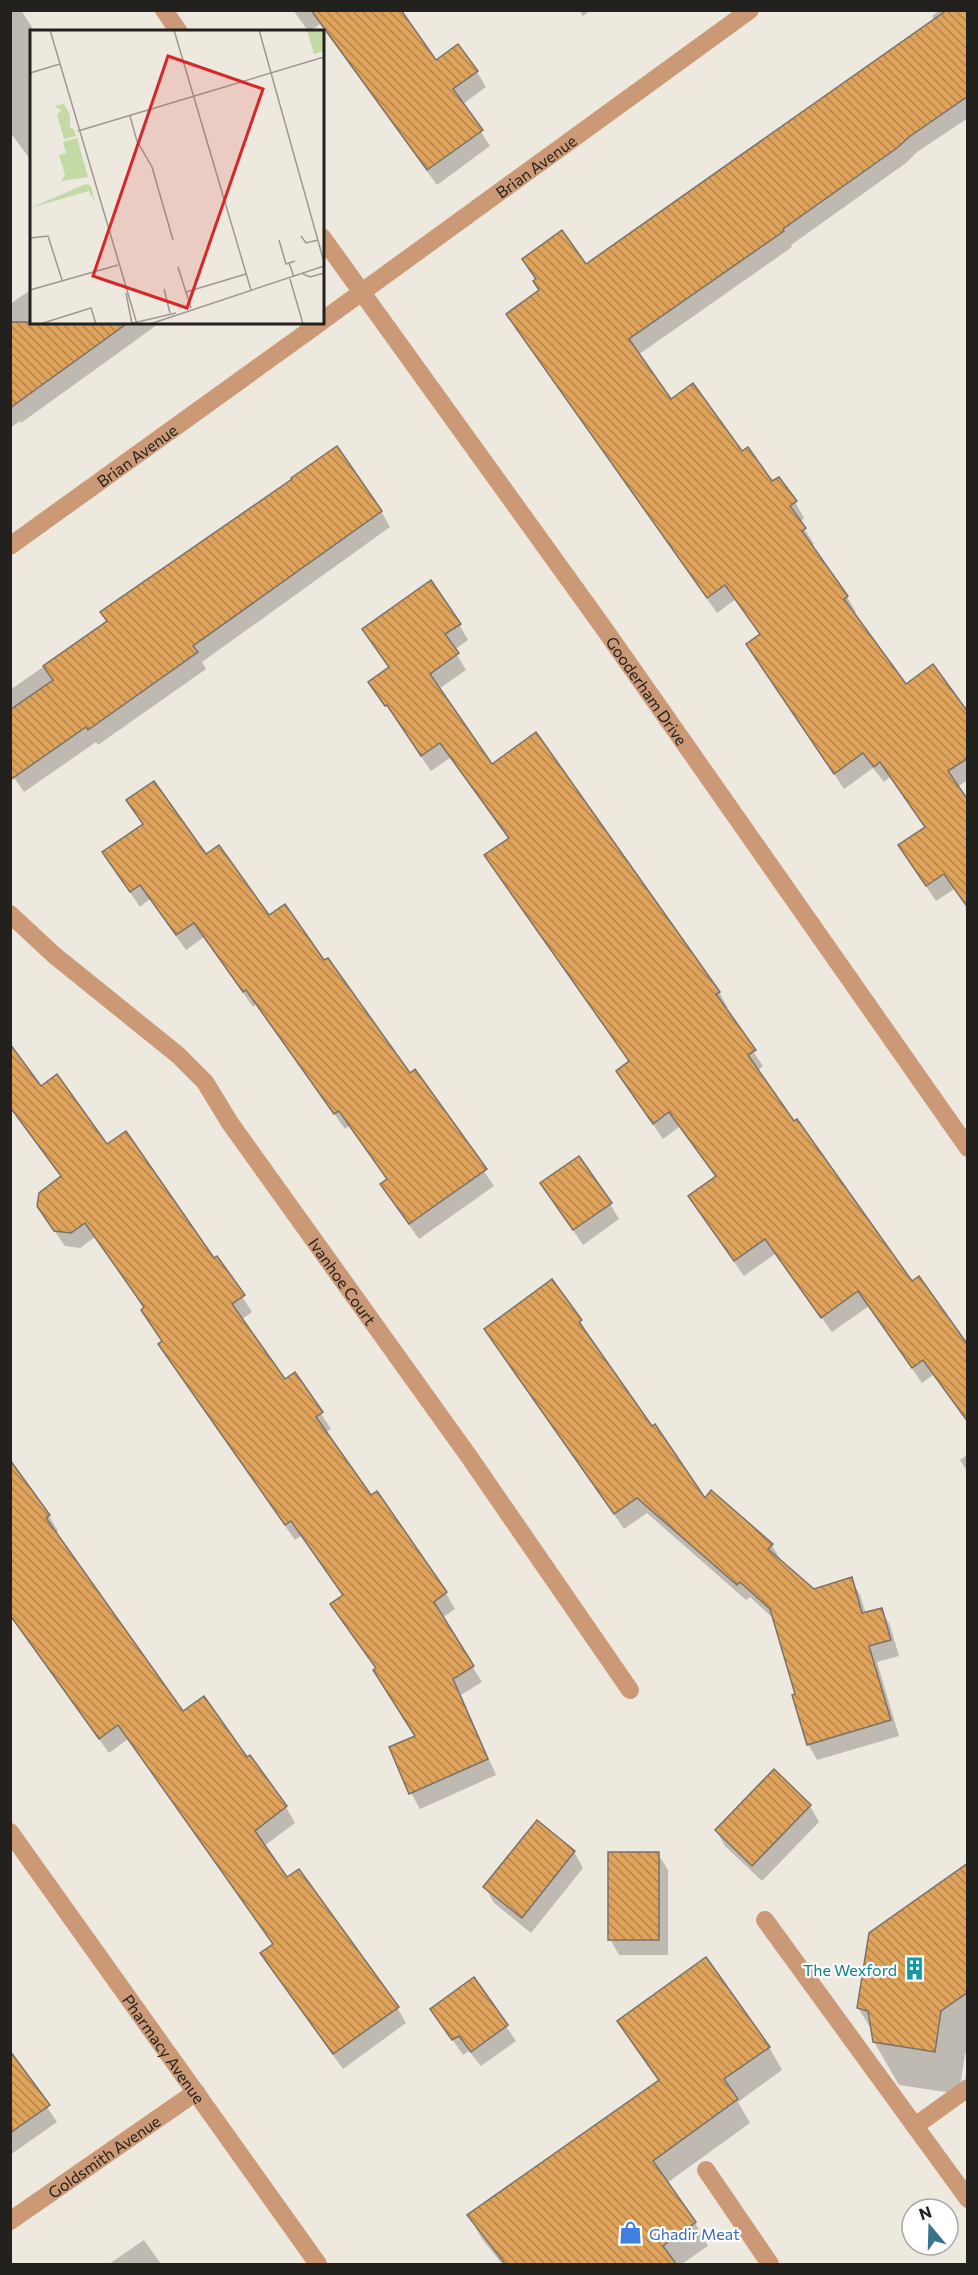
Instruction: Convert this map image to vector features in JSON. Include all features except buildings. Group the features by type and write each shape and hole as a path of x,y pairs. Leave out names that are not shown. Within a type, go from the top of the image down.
{"street":[{"path":"164,10 178,30"},
{"name":"Brian Avenue","path":"324,321 750,10"},
{"name":"Gooderham Drive","path":"324,240 603,627 968,1148"},
{"name":"Brian Avenue","path":"10,546 319,324"},
{"name":"Ivanhoe Court","path":"10,914 54,955 178,1055 205,1082 230,1123 470,1458 630,1690"},
{"name":"Pharmacy Avenue","path":"10,1832 318,2265"},
{"path":"765,1920 968,2199"},
{"path":"915,2126 968,2088"},
{"name":"Goldsmith Avenue","path":"10,2221 196,2092"},
{"path":"706,2170 770,2265"}],"place":[{"name":"The Wexford","path":"915,1969"},
{"name":"Ghadir Meat","path":"631,2233"}]}
